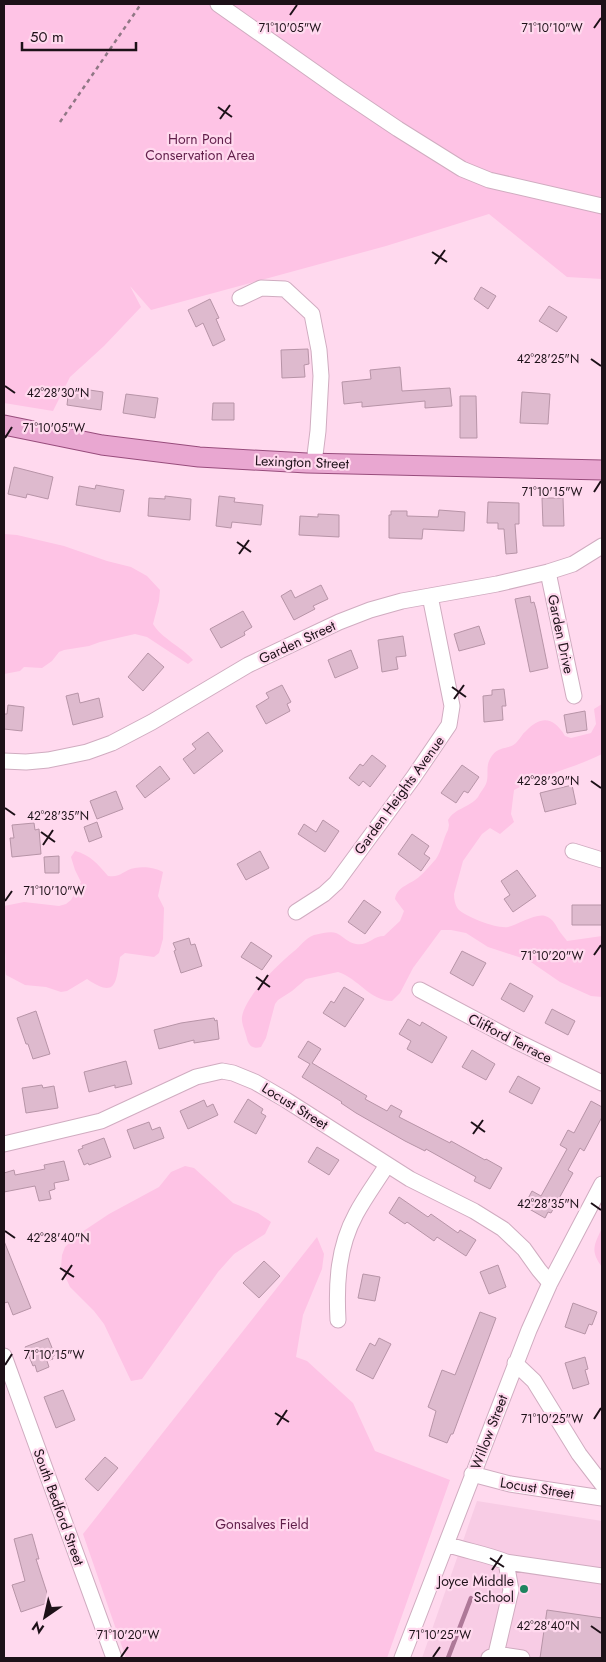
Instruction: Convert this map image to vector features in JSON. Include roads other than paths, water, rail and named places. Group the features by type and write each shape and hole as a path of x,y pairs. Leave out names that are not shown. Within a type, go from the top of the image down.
{"main road":[{"name":"Lexington Street","path":"4,425 72,440 164,454 314,463 602,470"}],"street":[{"path":"218,4 398,129 462,168 488,180 602,206"},
{"path":"240,298 261,288 285,289 312,314 319,350 321,376 314,463"},
{"name":"Garden Street","path":"4,761 48,760 87,752 112,743 152,722 248,665 295,642 370,610 402,601 497,584 548,572 573,564 602,546"},
{"name":"Garden Drive","path":"548,572 574,696"},
{"name":"Garden Heights Avenue","path":"296,912 324,894 336,883 423,764 448,725 452,706 430,596"},
{"path":"573,851 602,860"},
{"name":"Clifford Terrace","path":"420,990 514,1040 602,1083"},
{"name":"Locust Street","path":"4,1144 101,1121 203,1074 222,1071 241,1075 256,1082 427,1189 488,1219 503,1229 524,1249 550,1282"},
{"path":"338,1320 336,1282 346,1236 356,1213 388,1165"},
{"name":"Willow Street","path":"402,1658 515,1363 550,1282 602,1184"},
{"name":"South Bedford Street","path":"4,1356 114,1658"},
{"path":"515,1363 534,1381 579,1454 602,1484"},
{"name":"Locust Street","path":"472,1474 510,1484 602,1498"},
{"path":"446,1544 466,1551 493,1556 506,1562 602,1576"},
{"path":"506,1562 511,1590 492,1656 522,1658"}],"waterway":[{"path":"448,1658 471,1598"}],"place":[{"name":"Joyce Middle School","path":"524,1589"}],"park label":[{"name":"Horn Pond Conservation Area","path":"200,148"},
{"name":"Gonsalves Field","path":"262,1524"}]}
